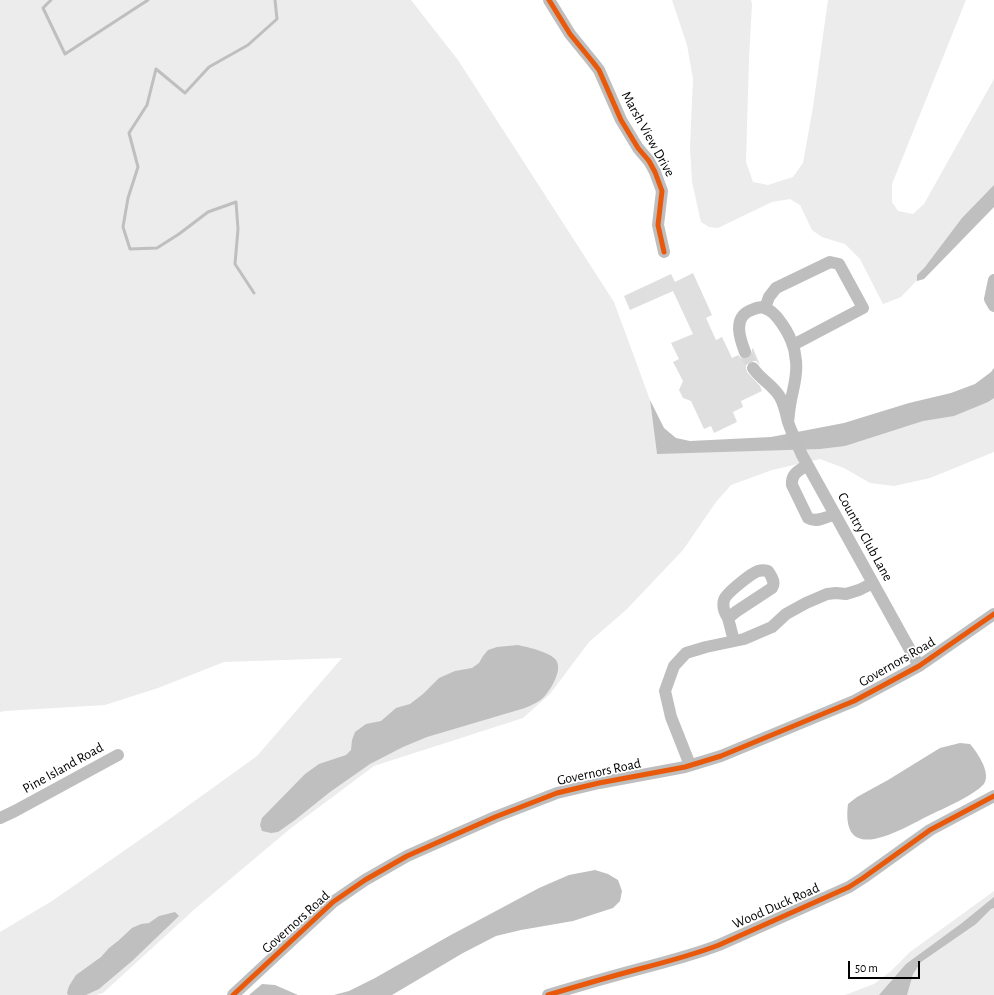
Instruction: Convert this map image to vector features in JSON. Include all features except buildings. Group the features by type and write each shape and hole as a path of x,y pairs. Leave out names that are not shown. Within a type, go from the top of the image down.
{"street":[{"name":"Marsh View Drive","path":"549,0 570,34 598,70 621,120 655,172 662,191 658,225 664,252"},
{"path":"764,308 769,297 776,288 830,262 839,264 863,308 793,345"},
{"path":"994,280 990,299 994,306"},
{"path":"745,352 739,329 741,319 746,312 756,308 764,308 773,313 786,329 793,345 796,363 796,374 790,406 789,426"},
{"name":"Country Club Lane","path":"753,368 780,397 789,426 804,460 919,666"},
{"path":"804,460 792,479 792,485 808,518 816,520 835,514"},
{"path":"690,765 671,717 665,691 674,666 686,653 744,639 772,627 786,614 806,603 827,594 846,594 859,590 873,583"},
{"name":"Governors Road","path":"233,995 333,902 365,880 407,856 495,817 557,793 598,783 690,765 721,756 854,701 919,666 994,614"},
{"path":"728,618 734,641"},
{"name":"Pine Island Road","path":"0,818 118,755"},
{"name":"Wood Duck Road","path":"548,995 589,982 702,952 726,942 849,887 930,830 994,796"}],"shaded area":[{"path":"0,0 411,0 458,60 614,302 650,400 657,453 826,437 994,382 994,452 930,478 894,486 870,483 844,468 820,459 772,470 731,485 716,502 683,550 626,610 589,642 550,694 523,718 374,766 291,828 196,908 103,993 96,995 0,995 0,932 52,901 257,756 342,658 224,662 158,688 105,705 0,712"},
{"path":"672,0 751,0 746,162 753,182 768,185 793,177 803,163 813,107 828,0 966,0 892,184 892,202 898,211 913,214 924,204 994,79 994,200 901,297 883,304 860,259 845,244 822,237 812,230 800,205 790,199 772,202 718,228 709,227 701,222 692,182 690,147 693,79 687,45"},
{"path":"994,185 994,207 924,279 917,281 917,275 925,267 962,218"},
{"path":"994,368 994,398 988,402 954,416 923,421 845,446 820,449 657,454 650,400 664,428 676,438 690,441 771,437 844,423 909,403 951,393 975,384"},
{"path":"518,645 538,650 549,655 556,660 558,664 557,674 553,684 547,694 540,700 525,708 427,737 403,747 370,764 330,792 278,832 271,833 262,831 260,825 262,818 305,774 319,764 346,755 351,750 355,732 366,724 381,721 396,708 410,704 423,694 439,678 455,671 472,668 479,663 488,650 497,647"},
{"path":"960,743 970,744 982,762 986,773 986,778 982,786 959,801 888,835 874,839 862,839 853,834 848,823 848,804 857,797 940,748"},
{"path":"595,870 608,874 618,880 622,891 620,901 613,908 573,921 496,936 463,953 392,995 334,995 349,991 375,978 449,936 539,888 569,875"},
{"path":"994,891 994,995 845,995 874,984 891,971 910,952"},
{"path":"994,897 994,908 991,909 976,924 921,962 913,974 907,995 879,995 906,964 962,923"},
{"path":"175,912 179,916 132,961 99,989 86,995 68,995 67,993 69,986 76,975 101,957 132,928 141,924 149,923 159,916"},
{"path":"262,984 275,985 298,995 249,995"}],"waterway":[{"path":"51,0 43,8 65,54 148,0"},
{"path":"254,293 235,264 238,229 236,202 208,212 179,234 157,248 130,249 123,227 128,198 138,167 129,133 147,105 156,69 185,93 209,67 248,45 277,19 275,0"}],"tunnel":[{"path":"745,352 753,368"}],"cycle path":[{"path":"549,0 570,34 599,70 621,120 655,172 662,191 658,225 664,252"},
{"path":"233,995 333,902 365,880 407,856 495,817 557,793 599,783 685,767 721,756 854,701 919,666 994,614"},
{"path":"548,995 709,949 849,887 930,830 994,796"}]}
